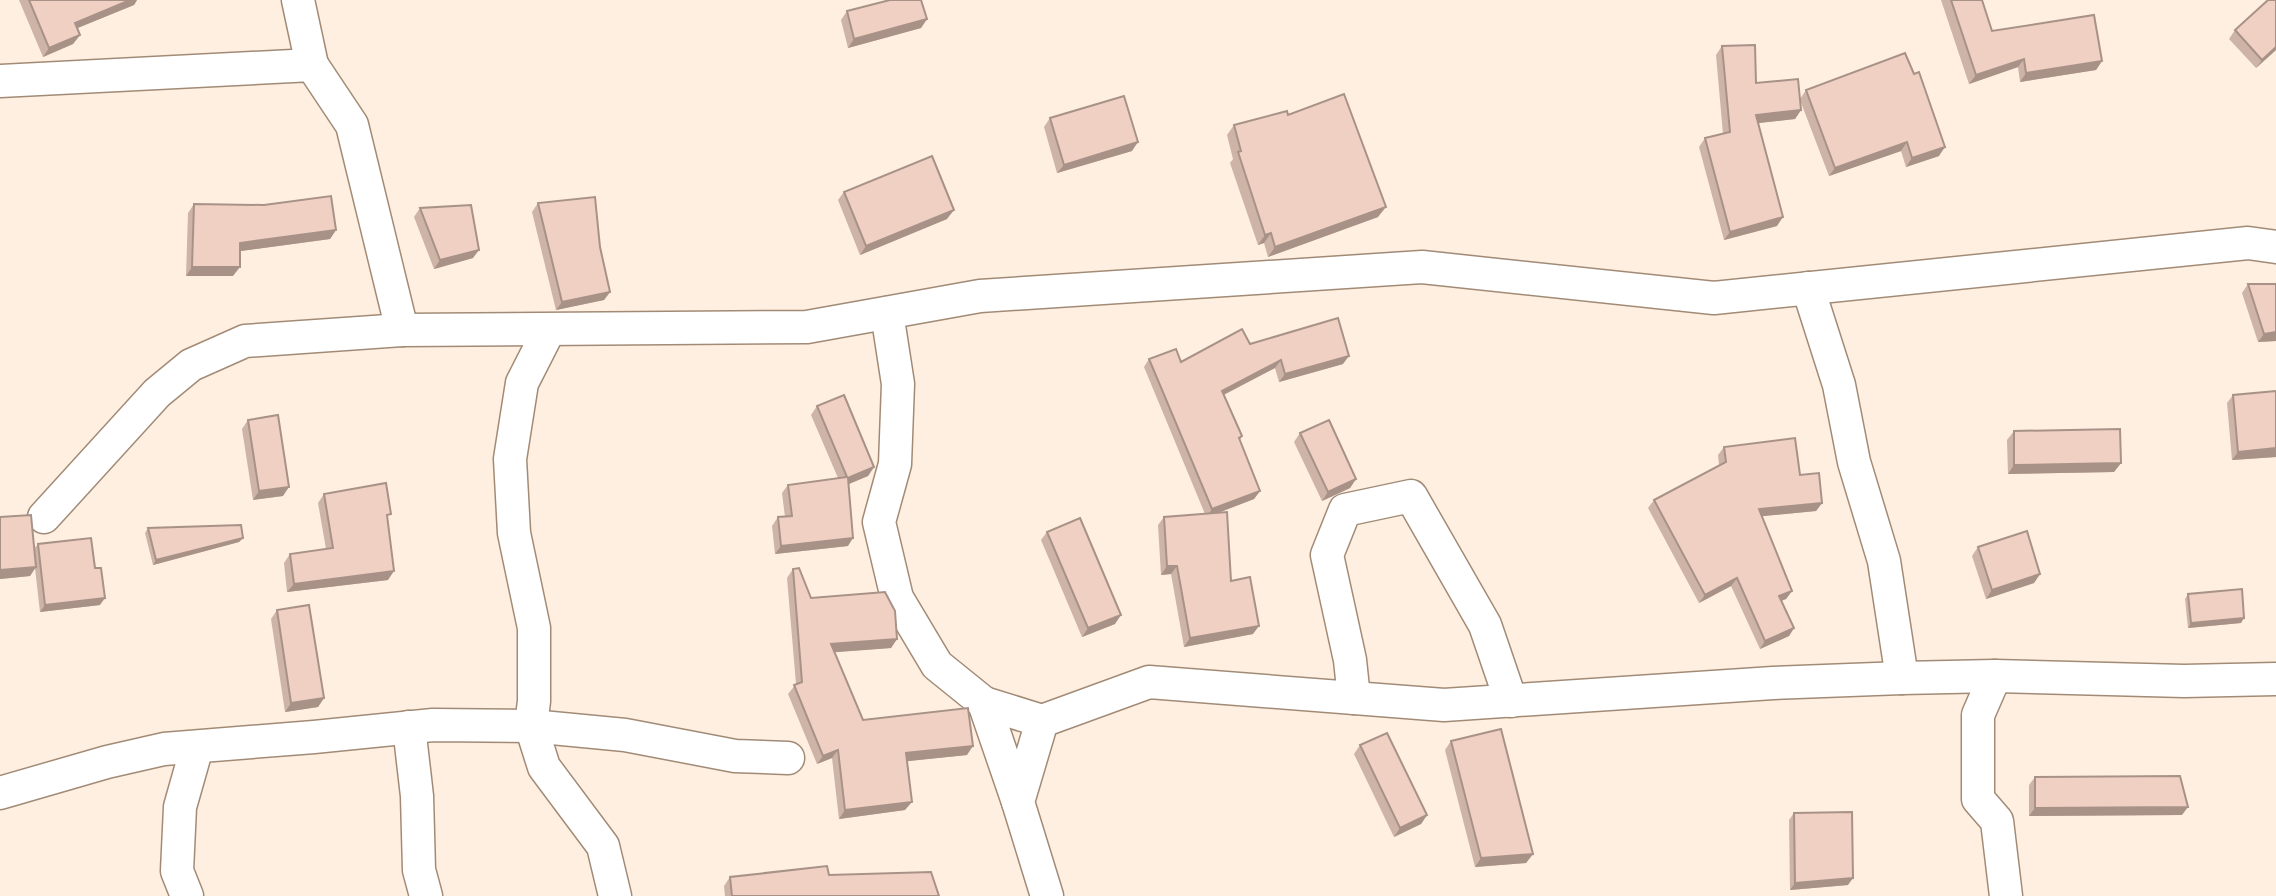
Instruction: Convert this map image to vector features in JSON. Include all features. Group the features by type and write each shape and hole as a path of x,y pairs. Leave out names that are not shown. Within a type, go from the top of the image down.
{"street":[{"path":"298,0 312,65 352,125 402,330"},
{"path":"0,81 312,65"},
{"path":"44,517 157,393 191,365 245,341 402,330 807,327 981,296 1422,267 1714,298 2248,243 2276,247"},
{"path":"1808,288 1839,385 1854,462 1884,561 1902,678"},
{"path":"887,313 898,384 895,464 879,522 897,598 937,665 984,703 1042,722 1149,682 1444,705 1773,683 1902,678 1995,676 2184,681 2276,679"},
{"path":"549,330 522,383 510,459 514,533 534,628 534,701 531,726 544,767 603,846 615,896"},
{"path":"1354,698 1350,660 1327,555 1345,510 1411,496 1485,625 1511,701"},
{"path":"1995,676 1978,715 1978,799 1997,821 2006,896"},
{"path":"984,703 1047,896"},
{"path":"1018,802 1042,722"},
{"path":"0,793 107,762 164,749 433,725 531,726 625,735 735,756 788,758"},
{"path":"409,727 416,796 419,870 426,896"},
{"path":"187,896 177,871 180,807 197,747"}],"building":[{"path":"29,0 130,0 75,23 80,35 49,48"},
{"path":"890,0 921,0 927,19 854,39 847,11"},
{"path":"1951,0 1982,0 1992,31 2094,15 2102,61 2026,73 2024,59 1976,75"},
{"path":"2268,0 2276,0 2276,47 2262,60 2235,30"},
{"path":"1755,45 1756,83 1798,79 1801,110 1756,115 1783,217 1730,232 1705,138 1730,132 1722,46"},
{"path":"1905,53 1914,74 1919,72 1945,147 1912,158 1907,142 1835,168 1806,90"},
{"path":"1344,94 1386,207 1275,247 1271,233 1265,235 1238,152 1241,151 1234,125 1287,111 1288,115"},
{"path":"1124,96 1138,142 1064,165 1050,118"},
{"path":"932,156 954,210 866,246 844,192"},
{"path":"331,196 336,230 240,243 240,267 192,267 194,204 264,205"},
{"path":"595,197 600,247 610,292 562,302 538,203"},
{"path":"471,205 479,250 440,260 420,208"},
{"path":"2248,284 2276,284 2276,332 2264,334"},
{"path":"1338,318 1349,356 1285,374 1281,360 1222,391 1242,436 1239,438 1260,491 1212,509 1149,359 1176,349 1181,362 1242,329 1250,344"},
{"path":"2276,391 2276,448 2238,452 2233,395"},
{"path":"844,395 874,467 848,478 853,538 781,546 778,517 792,516 788,485 847,477 817,406"},
{"path":"278,415 289,487 259,491 248,420"},
{"path":"1329,420 1356,479 1328,492 1300,433"},
{"path":"2120,429 2121,463 2014,465 2014,431"},
{"path":"1795,438 1800,475 1819,473 1822,503 1759,509 1792,591 1779,596 1794,628 1765,641 1737,578 1705,595 1654,500 1726,462 1724,447"},
{"path":"386,483 391,514 387,515 394,571 294,584 290,554 333,548 324,494"},
{"path":"1227,512 1231,581 1250,577 1259,626 1190,638 1177,566 1167,566 1164,517"},
{"path":"31,515 36,567 0,570 0,517"},
{"path":"1080,518 1121,615 1088,628 1047,532"},
{"path":"241,525 243,538 156,560 148,528"},
{"path":"2027,531 2040,574 1992,590 1978,547"},
{"path":"91,538 95,568 101,568 105,598 45,605 38,544"},
{"path":"799,568 811,598 885,592 895,611 897,639 831,644 863,720 968,708 973,746 906,753 912,802 845,810 838,750 823,756 794,685 802,682 793,569"},
{"path":"2242,589 2244,618 2191,623 2188,594"},
{"path":"309,605 324,698 291,703 277,610"},
{"path":"1501,729 1533,854 1481,858 1451,741"},
{"path":"1387,733 1427,815 1400,828 1360,745"},
{"path":"2180,776 2188,807 2035,808 2035,777"},
{"path":"1852,812 1853,878 1795,883 1794,813"},
{"path":"827,866 829,875 931,872 939,896 732,896 730,877"}]}
